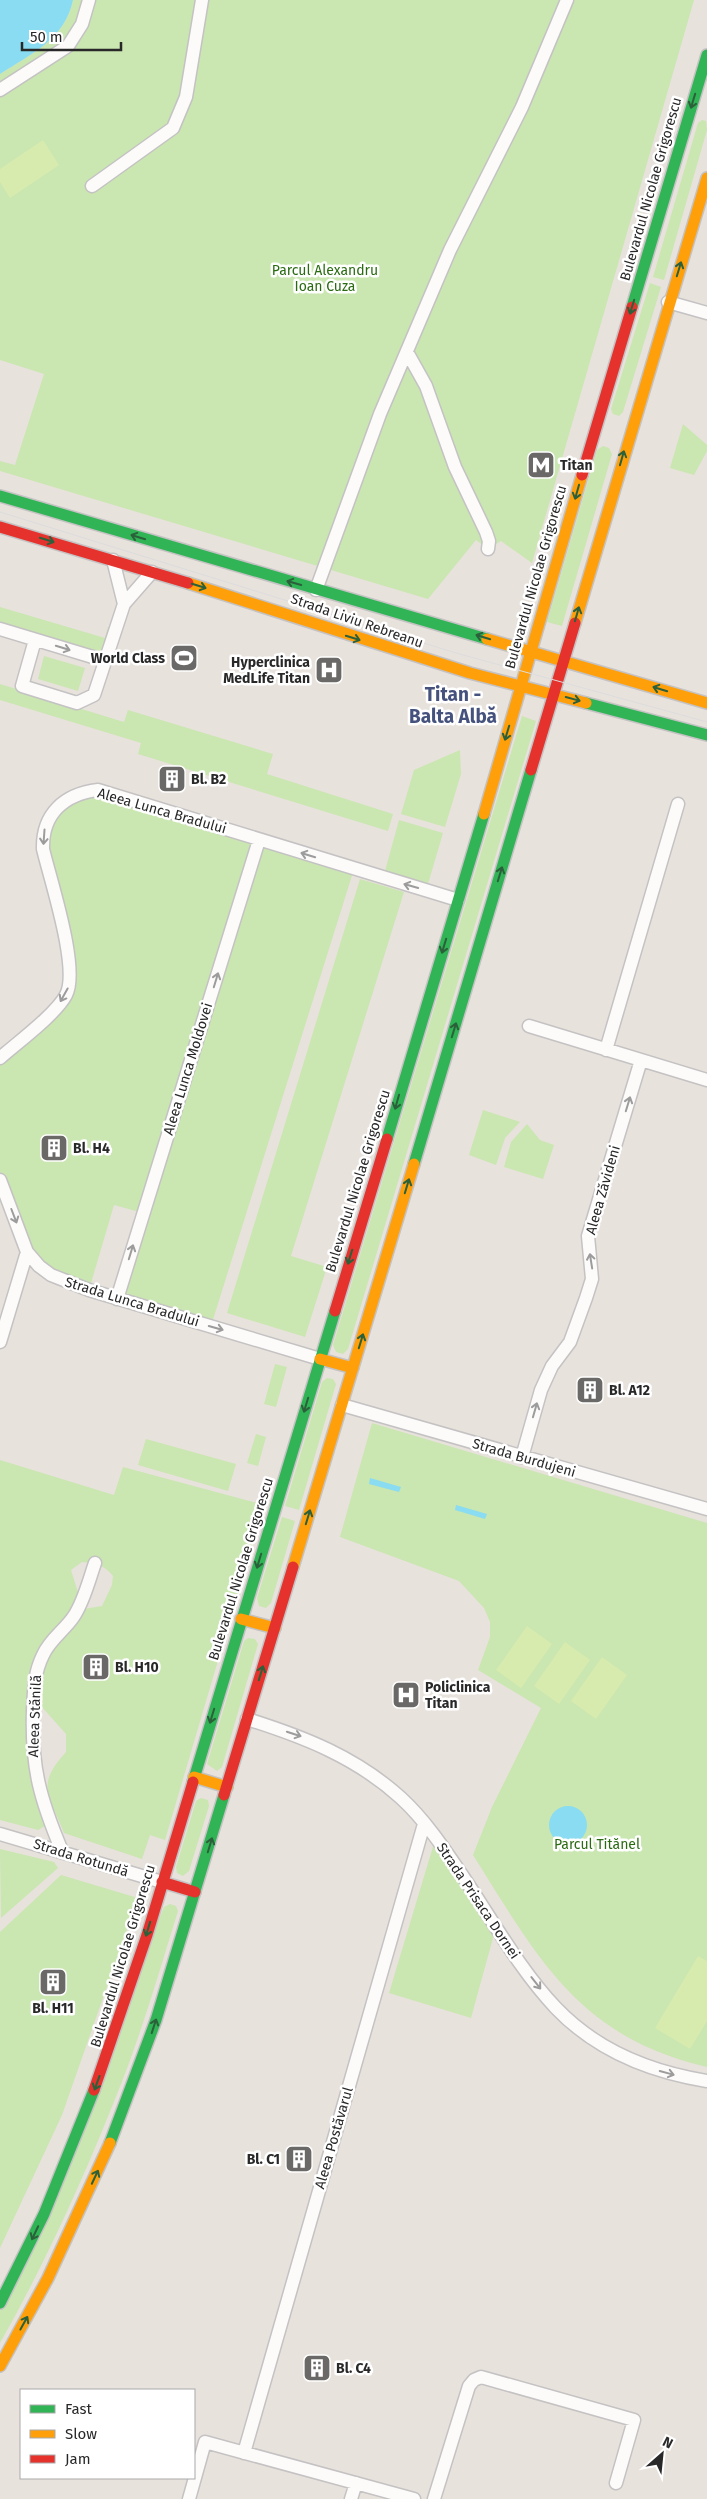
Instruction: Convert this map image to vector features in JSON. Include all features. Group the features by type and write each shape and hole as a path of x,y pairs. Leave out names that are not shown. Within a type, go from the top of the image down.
{"main road":[{"name":"Bulevardul Nicolae Grigorescu","path":"0,2303 44,2213 82,2123 124,2006 458,900 707,54"},
{"path":"0,2366 48,2278 109,2145 148,2044 196,1892 342,1405 564,661 668,302 707,178"},
{"name":"Strada Liviu Rebreanu","path":"0,496 316,590 358,599 707,703"},
{"name":"Strada Liviu Rebreanu","path":"0,527 306,619 345,635 470,673 707,735"},
{"path":"320,1359 353,1368"},
{"path":"241,1619 275,1628"},
{"path":"194,1777 227,1787"},
{"path":"162,1882 196,1892"}],"street":[{"path":"0,90 68,46 82,24 89,0"},
{"path":"92,186 173,128 186,98 202,0"},
{"path":"316,590 373,432 450,250 522,107 567,0"},
{"path":"668,302 707,313"},
{"path":"407,352 426,386 455,467 486,532 489,541 488,549"},
{"path":"113,560 124,604"},
{"path":"35,640 22,686 78,703 94,695 97,691 124,604 152,572"},
{"path":"0,629 106,661"},
{"name":"Aleea Lunca Bradului","path":"0,1058 56,1007 67,994 69,962 43,849 43,837 45,826 50,816 69,798 83,792 98,790 458,900"},
{"path":"606,1050 678,804"},
{"name":"Aleea Lunca Moldovei","path":"117,1298 259,840"},
{"path":"529,1026 707,1080"},
{"name":"Aleea Zăvideni","path":"522,1457 541,1390 552,1366 570,1342 592,1279 588,1236 641,1060"},
{"name":"Strada Lunca Bradului","path":"0,1180 27,1252 52,1275 66,1282 117,1298 320,1359"},
{"path":"0,1342 27,1252"},
{"name":"Strada Burdujeni","path":"342,1405 707,1509"},
{"name":"Aleea Stănilă","path":"62,1851 43,1807 33,1762 34,1683 36,1669 47,1647 78,1610 95,1563"},
{"name":"Strada Prisaca Dornei","path":"247,1719 302,1736 350,1760 387,1786 424,1824 445,1850 531,1978 565,2016 595,2039 644,2066 707,2081"},
{"name":"Aleea Postăvarul","path":"244,2453 424,1824"},
{"name":"Strada Rotundă","path":"0,1834 162,1882"},
{"path":"434,2499 469,2386 474,2380 481,2377 634,2420 616,2483"},
{"path":"195,2478 205,2442 414,2499"},
{"path":"189,2499 195,2479"},
{"path":"352,2499 356,2483"}],"green space":[{"name":"Parcul Alexandru Ioan Cuza","path":"73,0 694,0 532,563 501,541 488,549 476,540 428,599 0,471 0,461 15,465 44,374 0,360 0,74 35,52 55,35 69,14"},
{"path":"702,120 706,121 707,130 664,280 653,277 698,123"},
{"path":"43,140 59,165 10,198 0,182 0,169"},
{"path":"650,283 661,287 623,412 619,416 613,414 611,409"},
{"path":"683,424 707,445 707,451 694,475 670,468"},
{"path":"603,446 609,448 612,454 562,626 547,622 597,450"},
{"path":"0,607 105,638 108,627 112,629 104,657 0,626"},
{"path":"44,656 85,668 78,691 38,679"},
{"path":"0,684 124,722 128,710 273,754 267,774 393,814 388,831 138,754 141,743 0,700"},
{"path":"522,716 536,721 348,1349 343,1354 336,1352 333,1345"},
{"path":"460,750 461,774 445,827 401,814 414,770"},
{"path":"83,792 354,869 211,1326 117,1299 143,1213 114,1205 89,1290 39,1266 0,1180 0,1058 22,1039 69,985 45,826"},
{"path":"399,820 443,833 428,884 385,871"},
{"path":"360,879 404,892 291,1256 327,1267 305,1337 227,1313"},
{"path":"483,1110 520,1122 505,1138 496,1165 469,1155"},
{"path":"527,1124 540,1140 554,1145 543,1179 504,1167 511,1142"},
{"path":"275,1364 287,1367 276,1407 264,1404"},
{"path":"327,1378 333,1379 336,1384 299,1510 285,1506 322,1382"},
{"name":"Parcul Titănel","path":"372,1423 707,1523 707,2067 663,2054 625,2036 593,2014 566,1988 542,1959 473,1855 492,1807 541,1708 478,1670 490,1637 490,1622 484,1608 459,1581 340,1537"},
{"path":"256,1434 266,1437 258,1466 247,1463"},
{"path":"146,1439 236,1464 228,1491 138,1465"},
{"path":"0,1460 114,1495 123,1467 264,1505 165,1840 150,1835 142,1859 64,1833 48,1791 50,1774 66,1752 66,1734 41,1706 43,1676 51,1653 65,1632 84,1609 102,1606 112,1585 113,1576 106,1569 96,1564 82,1562 71,1570 81,1602 43,1654 33,1692 31,1715 34,1762 38,1785 50,1823 38,1830 0,1820"},
{"path":"282,1517 295,1521 271,1603 266,1608 259,1606 257,1598"},
{"path":"527,1626 552,1644 521,1688 496,1670"},
{"path":"248,1638 255,1639 258,1644 222,1767 217,1771 207,1764 244,1641"},
{"path":"565,1642 590,1660 559,1704 534,1686"},
{"path":"602,1657 627,1675 596,1719 571,1701"},
{"path":"201,1798 208,1800 209,1806 189,1871 183,1876 177,1873 176,1867 196,1801"},
{"path":"435,1840 496,1927 471,2018 389,1993"},
{"path":"0,1849 54,1862 58,1868 1,1918"},
{"path":"61,1875 138,1898 62,2115 0,2248 0,1932"},
{"path":"170,1904 176,1906 178,1911 144,2020 121,2084 65,2216 34,2280 0,2343 0,2311 164,1907"},
{"path":"698,1956 707,1961 707,2021 690,2049 655,2028"}],"water":[{"path":"0,0 73,0 69,14 55,35 35,52 0,74"},
{"path":"370,1478 401,1487 399,1492 369,1484"},
{"path":"456,1505 487,1514 485,1519 455,1510"},
{"path":"568,1806 581,1812 587,1825 581,1838 568,1844 555,1838 549,1825 555,1812"}],"tram line":[{"path":"0,512 456,653 707,722"}],"traffic: fast":[{"path":"632,307 707,55"},
{"path":"0,496 487,639"},
{"path":"586,703 707,735"},
{"path":"414,1164 531,770"},
{"path":"387,1139 484,814"},
{"path":"193,1782 335,1311"},
{"path":"110,2143 156,2020 224,1795"},
{"path":"0,2303 44,2214 94,2090"}],"traffic: slow":[{"path":"575,623 707,178"},
{"path":"484,814 582,475"},
{"path":"188,583 470,673 586,703"},
{"path":"487,639 707,703"},
{"path":"293,1567 414,1164"},
{"path":"320,1359 353,1368"},
{"path":"241,1619 275,1628"},
{"path":"194,1777 227,1787"},
{"path":"0,2366 48,2278 110,2143"}],"traffic: jam":[{"path":"582,475 632,307"},
{"path":"0,527 188,583"},
{"path":"531,770 575,623"},
{"path":"335,1311 387,1139"},
{"path":"224,1795 293,1567"},
{"path":"94,2090 147,1935 193,1782"},
{"path":"162,1882 195,1892"}],"place":[{"name":"Titan","path":"541,465"},
{"name":"World Class","path":"184,658"},
{"name":"Hyperclinica MedLife Titan","path":"329,670"},
{"name":"Bl. B2","path":"172,779"},
{"name":"Bl. H4","path":"54,1148"},
{"name":"Bl. A12","path":"590,1390"},
{"name":"Bl. H10","path":"96,1667"},
{"name":"Policlinica Titan","path":"406,1695"},
{"name":"Bl. H11","path":"53,1982"},
{"name":"Bl. C1","path":"299,2159"},
{"name":"Bl. C4","path":"317,2368"}],"district":[{"name":"Titan - Balta Albă","path":"453,705"}]}
